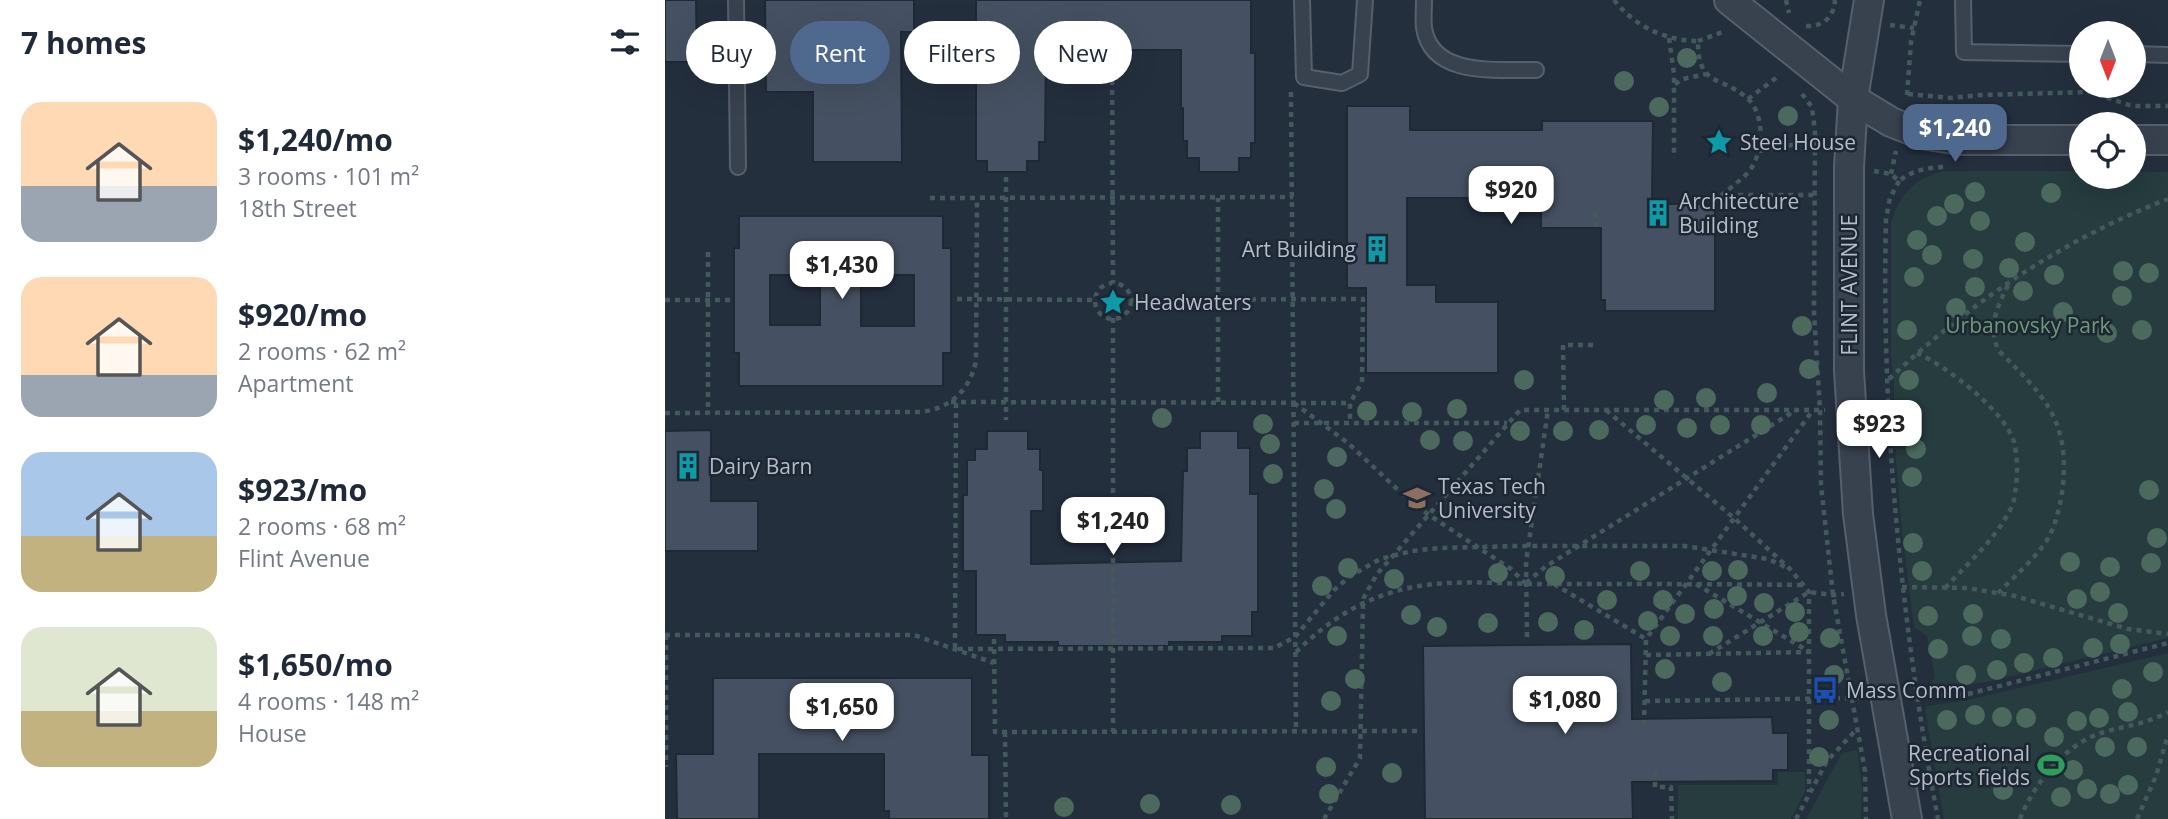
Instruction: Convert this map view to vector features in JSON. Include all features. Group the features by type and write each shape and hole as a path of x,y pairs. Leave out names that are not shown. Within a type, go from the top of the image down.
{"street":[{"path":"1729,0 1853,99 1901,126 1921,134 1960,140 2069,140"},
{"name":"FLINT AVENUE","path":"1870,0 1853,99 1849,165 1849,371 1858,514 1868,592 1907,819"},
{"path":"2146,140 2168,140"}],"lane":[{"path":"736,0 739,167"},
{"path":"1302,0 1304,76 1342,83 1360,74 1365,0"},
{"path":"1424,0 1424,27 1438,56 1454,64 1482,69 1536,71"},
{"path":"1963,0 1964,52 2069,54"},
{"path":"2146,54 2168,55"}],"path":[{"path":"1615,0 1633,19 1669,38 1698,41 1725,32"},
{"path":"1786,0 1791,16"},
{"path":"1797,22 1813,26 1823,23 1830,18 1835,0"},
{"path":"1891,174 1907,94 1911,42 1920,0"},
{"path":"1669,38 1674,84 1674,158"},
{"path":"1698,41 1701,67 1706,74 1748,99 1760,126 1759,151 1750,171 1722,195 1814,195"},
{"path":"1674,84 1706,74"},
{"path":"1748,99 1780,75"},
{"path":"1291,80 1296,731"},
{"path":"1112,84 1113,283"},
{"path":"1907,94 1951,98 1981,94 2090,92 2132,106 2168,106"},
{"path":"1759,151 1814,141"},
{"path":"1814,157 1891,174 1899,181"},
{"path":"1938,819 1929,773 1904,587 1890,456 1886,219 1890,198 1899,181 1906,175 1921,170 1952,167"},
{"path":"1006,177 1006,420"},
{"path":"930,198 1293,197"},
{"path":"957,648 954,401 967,385 975,366 977,198"},
{"path":"1218,198 1218,402"},
{"path":"1888,380 1954,322 2010,281 2096,231 2168,199"},
{"path":"1595,212 1596,227"},
{"path":"708,252 708,413"},
{"path":"1998,593 2049,537 2061,504 2065,464 2060,429 2039,391 1999,351 1995,343 1993,326 2010,281"},
{"path":"1113,283 1125,288 1131,300 1126,312 1113,318 1099,312 1095,300 1100,289 1113,283"},
{"path":"957,299 1095,300"},
{"path":"1131,300 1363,299 1362,382 1350,403 1350,423"},
{"path":"665,300 730,300"},
{"path":"1113,318 1113,732"},
{"path":"1564,410 1563,345 1597,345"},
{"path":"1917,353 1935,361 1961,380 1998,416 2013,440 2018,474 2014,503 1996,534 1945,588"},
{"path":"665,413 920,412 954,401 1350,403"},
{"path":"1294,402 1348,443 1401,494 1511,569 1526,584"},
{"path":"1526,584 1545,567 1797,409"},
{"path":"1644,725 1646,639 1813,409"},
{"path":"1324,819 1360,758 1363,603 1369,586 1520,410 1889,411"},
{"path":"1527,637 1528,546 1548,410"},
{"path":"1606,410 1734,518 1805,584 1809,592 1808,793"},
{"path":"1294,423 1508,423"},
{"path":"957,648 1274,648 1295,637 1342,583 1366,566 1394,555 1439,548 1684,546 1768,559 1790,569"},
{"path":"1554,584 1646,639"},
{"path":"1695,584 1809,652"},
{"path":"1295,653 1331,620 1363,603 1401,590 1424,586 1805,584"},
{"path":"1709,654 1809,592 1833,595 1904,587 1967,588 1998,593 2127,629 2168,634"},
{"path":"668,767 666,635 914,635 994,663"},
{"path":"994,639 995,732 1420,731"},
{"path":"1646,655 1809,652"},
{"path":"2020,819 2043,780 2056,763 2074,748 2092,737 2168,712"},
{"path":"1796,819 1827,761 1856,729"},
{"path":"1005,732 1006,819"},
{"path":"2137,819 2168,735"},
{"path":"1655,772 1655,787 1671,787 1672,819"}],"green space":[{"name":"Urbanovsky Park","path":"1944,171 2069,171 2069,189 2146,189 2146,172 2168,172 2168,638 1987,682 1926,691 1935,677 1927,636 1914,627 1894,435 1891,222 1904,195 1917,183"},
{"name":"Recreational Sports fields","path":"2168,653 2168,819 1944,819 1925,710 1927,706 1968,700"},
{"path":"1857,750 1862,788 1861,819 1806,819 1842,753"},
{"path":"1778,772 1805,772 1805,792 1791,819 1678,819 1678,785 1778,785"}],"building":[{"path":"665,0 696,0 696,21 686,21 686,62 665,62"},
{"path":"765,0 914,0 914,21 904,21 904,32 901,32 902,162 813,162 813,92 766,92 766,84 776,84 776,21 765,21"},
{"path":"976,0 1251,0 1251,53 1255,53 1255,143 1251,143 1251,158 1239,158 1239,172 1199,172 1199,158 1187,158 1181,108 1181,50 1132,50 1132,21 1034,21 1034,84 1046,84 1045,142 1039,142 1039,161 1027,161 1027,172 987,172 987,161 976,161 976,84 1020,84 1020,21 976,21"},
{"path":"1347,106 1410,106 1410,130 1542,130 1542,121 1653,121 1652,204 1715,204 1715,311 1605,311 1605,300 1601,300 1601,228 1541,228 1541,190 1501,190 1501,198 1407,198 1407,285 1436,285 1436,302 1498,302 1498,373 1366,373 1366,288 1347,288"},
{"path":"739,216 943,216 943,248 951,248 951,353 943,353 943,386 739,386 739,353 734,353 734,248 739,248","holes":["770,275 820,275 820,325 770,325","861,275 914,275 914,326 861,326"]},
{"name":"Dairy Barn","path":"711,430 711,501 758,501 758,551 665,551 665,431"},
{"path":"987,431 1028,431 1028,449 1040,449 1043,511 1031,511 1031,564 1181,561 1183,471 1187,471 1187,448 1200,448 1200,431 1238,431 1238,448 1250,448 1250,494 1258,494 1258,612 1252,612 1252,636 1222,636 1222,642 1169,642 1169,646 1058,646 1058,642 1005,642 1005,635 976,635 976,571 963,571 963,495 967,495 967,460 975,460 975,449 987,449"},
{"path":"1631,644 1632,719 1772,717 1773,733 1788,733 1788,770 1773,770 1773,781 1632,782 1633,819 1425,819 1423,646"},
{"path":"713,678 972,678 972,755 989,755 989,819 889,819 889,811 884,811 884,754 759,754 759,819 677,819 676,754 713,754"}],"place":[{"name":"Steel House","path":"1719,142"},
{"name":"Architecture Building","path":"1658,213"},
{"name":"Art Building","path":"1377,249"},
{"name":"Headwaters","path":"1113,302"},
{"name":"Dairy Barn","path":"688,466"},
{"name":"Texas Tech University","path":"1417,498"},
{"name":"Mass Comm","path":"1825,690"},
{"name":"Recreational Sports fields","path":"2051,765"}]}
